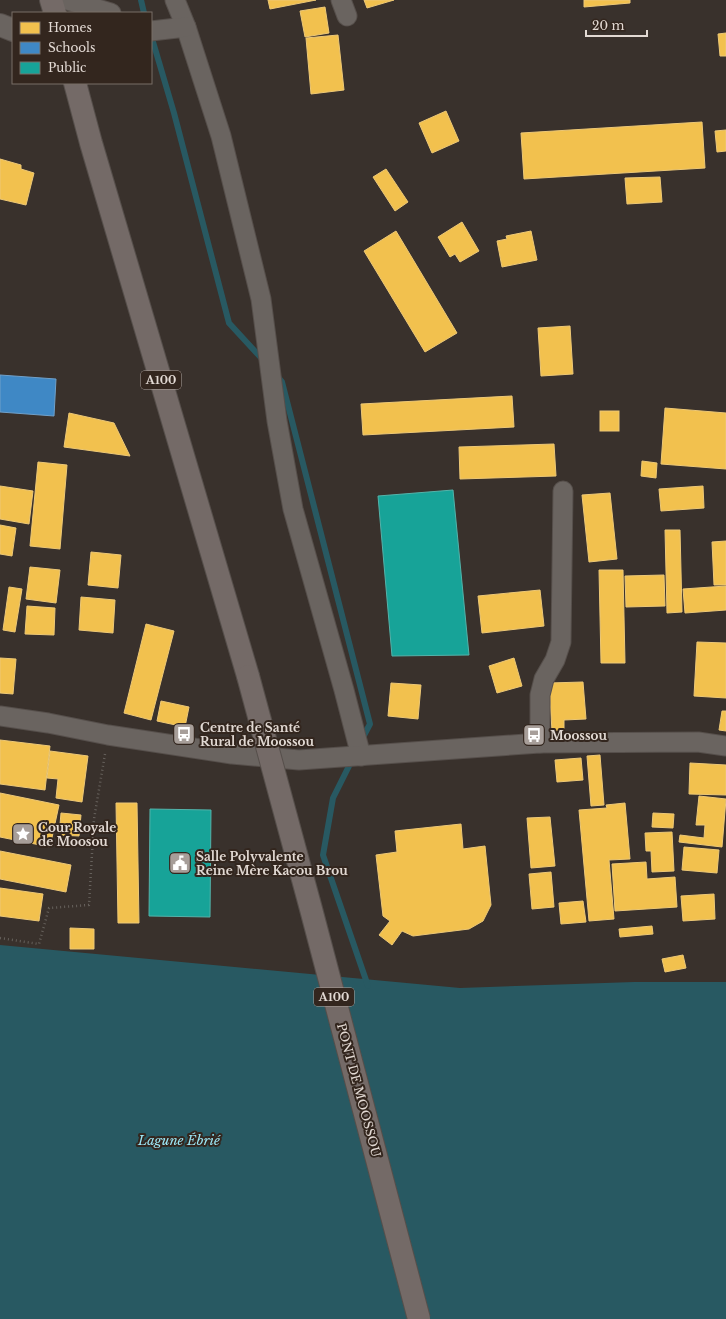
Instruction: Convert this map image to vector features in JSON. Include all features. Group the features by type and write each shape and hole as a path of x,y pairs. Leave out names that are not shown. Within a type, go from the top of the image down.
{"highway":[{"path":"51,0 55,12"},
{"name":"PONT DE MOOSSOU","path":"75,84 91,143 248,676 419,1319"}],"street":[{"path":"67,0 108,12"},
{"path":"175,0 186,27 221,136 261,299 277,421 292,509 344,690 361,756"},
{"path":"0,25 12,30"},
{"path":"152,31 186,27"},
{"path":"540,743 540,695 544,679 555,660 561,642 563,491"},
{"path":"0,716 48,723 108,735 232,754 299,760 540,743 698,742 726,746"}],"path":[{"path":"0,938 39,944 49,908 89,905 94,819 108,735"}],"water":[{"name":"Lagune Ébrié","path":"0,945 460,988 634,982 726,982 726,1319 0,1319"}],"building: Homes":[{"path":"268,0 316,0 270,9"},
{"path":"364,0 394,0 367,8"},
{"path":"584,0 630,0 630,3 584,7"},
{"path":"325,7 329,33 305,37 300,11"},
{"path":"726,33 726,56 720,56 718,34"},
{"path":"338,35 344,90 311,94 306,38"},
{"path":"446,111 459,141 432,153 419,123"},
{"path":"702,122 705,168 524,179 521,133"},
{"path":"726,130 726,151 717,152 715,131"},
{"path":"0,159 21,165 21,169 34,173 26,205 0,199"},
{"path":"386,169 408,202 395,211 373,177"},
{"path":"660,177 662,202 627,204 625,178"},
{"path":"462,222 479,251 460,262 455,254 450,257 438,237"},
{"path":"396,231 457,333 425,352 364,251"},
{"path":"531,231 537,260 502,267 497,241 507,239 506,236"},
{"path":"570,326 573,374 541,376 538,328"},
{"path":"512,396 514,427 363,435 361,404"},
{"path":"665,408 726,413 726,469 661,464"},
{"path":"600,411 619,411 619,431 600,431"},
{"path":"69,413 114,423 130,456 64,447"},
{"path":"554,444 556,476 460,479 459,447"},
{"path":"642,461 657,463 656,478 641,476"},
{"path":"38,462 67,465 60,549 30,546"},
{"path":"0,486 33,491 29,524 0,519"},
{"path":"703,486 704,508 661,511 659,489"},
{"path":"610,493 617,559 589,562 582,495"},
{"path":"0,525 16,528 12,556 0,554"},
{"path":"665,530 680,530 682,612 667,613"},
{"path":"726,541 726,585 714,585 712,542"},
{"path":"91,552 121,555 118,588 88,585"},
{"path":"30,567 60,570 56,603 26,599"},
{"path":"599,570 623,570 625,663 601,663"},
{"path":"664,575 665,606 626,607 625,576"},
{"path":"726,586 726,610 685,613 683,589"},
{"path":"9,587 22,589 15,632 3,630"},
{"path":"540,590 544,626 482,633 478,596"},
{"path":"81,597 115,600 113,633 79,630"},
{"path":"27,606 55,608 54,635 25,634"},
{"path":"146,624 174,631 151,720 124,713"},
{"path":"697,642 726,643 726,698 694,696"},
{"path":"0,658 16,659 13,694 0,693"},
{"path":"514,658 522,686 497,693 489,666"},
{"path":"583,682 586,719 564,720 564,730 552,731 549,683"},
{"path":"391,683 421,685 418,719 388,716"},
{"path":"161,701 189,707 185,727 157,721"},
{"path":"722,711 726,711 726,731 719,730"},
{"path":"0,740 50,746 45,790 0,784"},
{"path":"50,751 88,756 82,802 56,798 58,779 47,778"},
{"path":"600,755 604,805 591,806 587,756"},
{"path":"581,758 583,780 557,782 555,760"},
{"path":"690,763 726,765 726,795 689,794"},
{"path":"0,793 59,805 50,847 0,837"},
{"path":"699,796 726,799 722,847 679,842 680,835 704,838 705,825 696,825"},
{"path":"116,803 137,803 139,923 118,923"},
{"path":"625,803 630,859 609,860 614,919 589,921 579,810 607,808 606,805"},
{"path":"61,813 81,815 79,836 59,835"},
{"path":"653,813 674,814 673,828 652,827"},
{"path":"550,817 555,866 531,868 527,818"},
{"path":"461,824 463,849 485,846 491,905 483,921 469,929 413,936 402,931 392,945 379,935 390,921 383,916 376,855 397,852 395,831"},
{"path":"672,832 674,871 652,872 651,851 646,851 645,833"},
{"path":"684,847 719,850 717,873 682,870"},
{"path":"0,851 71,865 66,892 0,879"},
{"path":"646,862 647,879 675,877 677,907 615,911 612,864"},
{"path":"551,872 554,907 532,909 529,874"},
{"path":"0,888 43,894 39,921 0,916"},
{"path":"714,894 715,919 683,921 681,896"},
{"path":"583,901 586,922 561,924 559,903"},
{"path":"652,926 653,934 620,937 619,929"},
{"path":"70,928 94,929 94,949 70,949"},
{"path":"683,955 686,968 665,972 662,959"}],"building: Schools":[{"path":"0,375 56,379 54,416 0,412"}],"building: Public":[{"path":"453,490 469,655 392,656 378,496"},
{"name":"Salle Polyvalente Reine Mère Kacou Brou","path":"150,809 211,810 210,917 149,916"}],"waterway":[{"path":"141,0 144,12"},
{"path":"152,38 174,113 229,323 264,361"},
{"path":"277,376 282,382 370,724 361,741"},
{"path":"352,760 333,798 323,855 368,986"}],"place":[{"name":"Centre de Santé Rural de Moossou","path":"184,734"},
{"name":"Moossou","path":"534,735"},
{"name":"Cour Royale de Moosou","path":"23,834"},
{"name":"Salle Polyvalente Reine Mère Kacou Brou","path":"180,863"}]}
